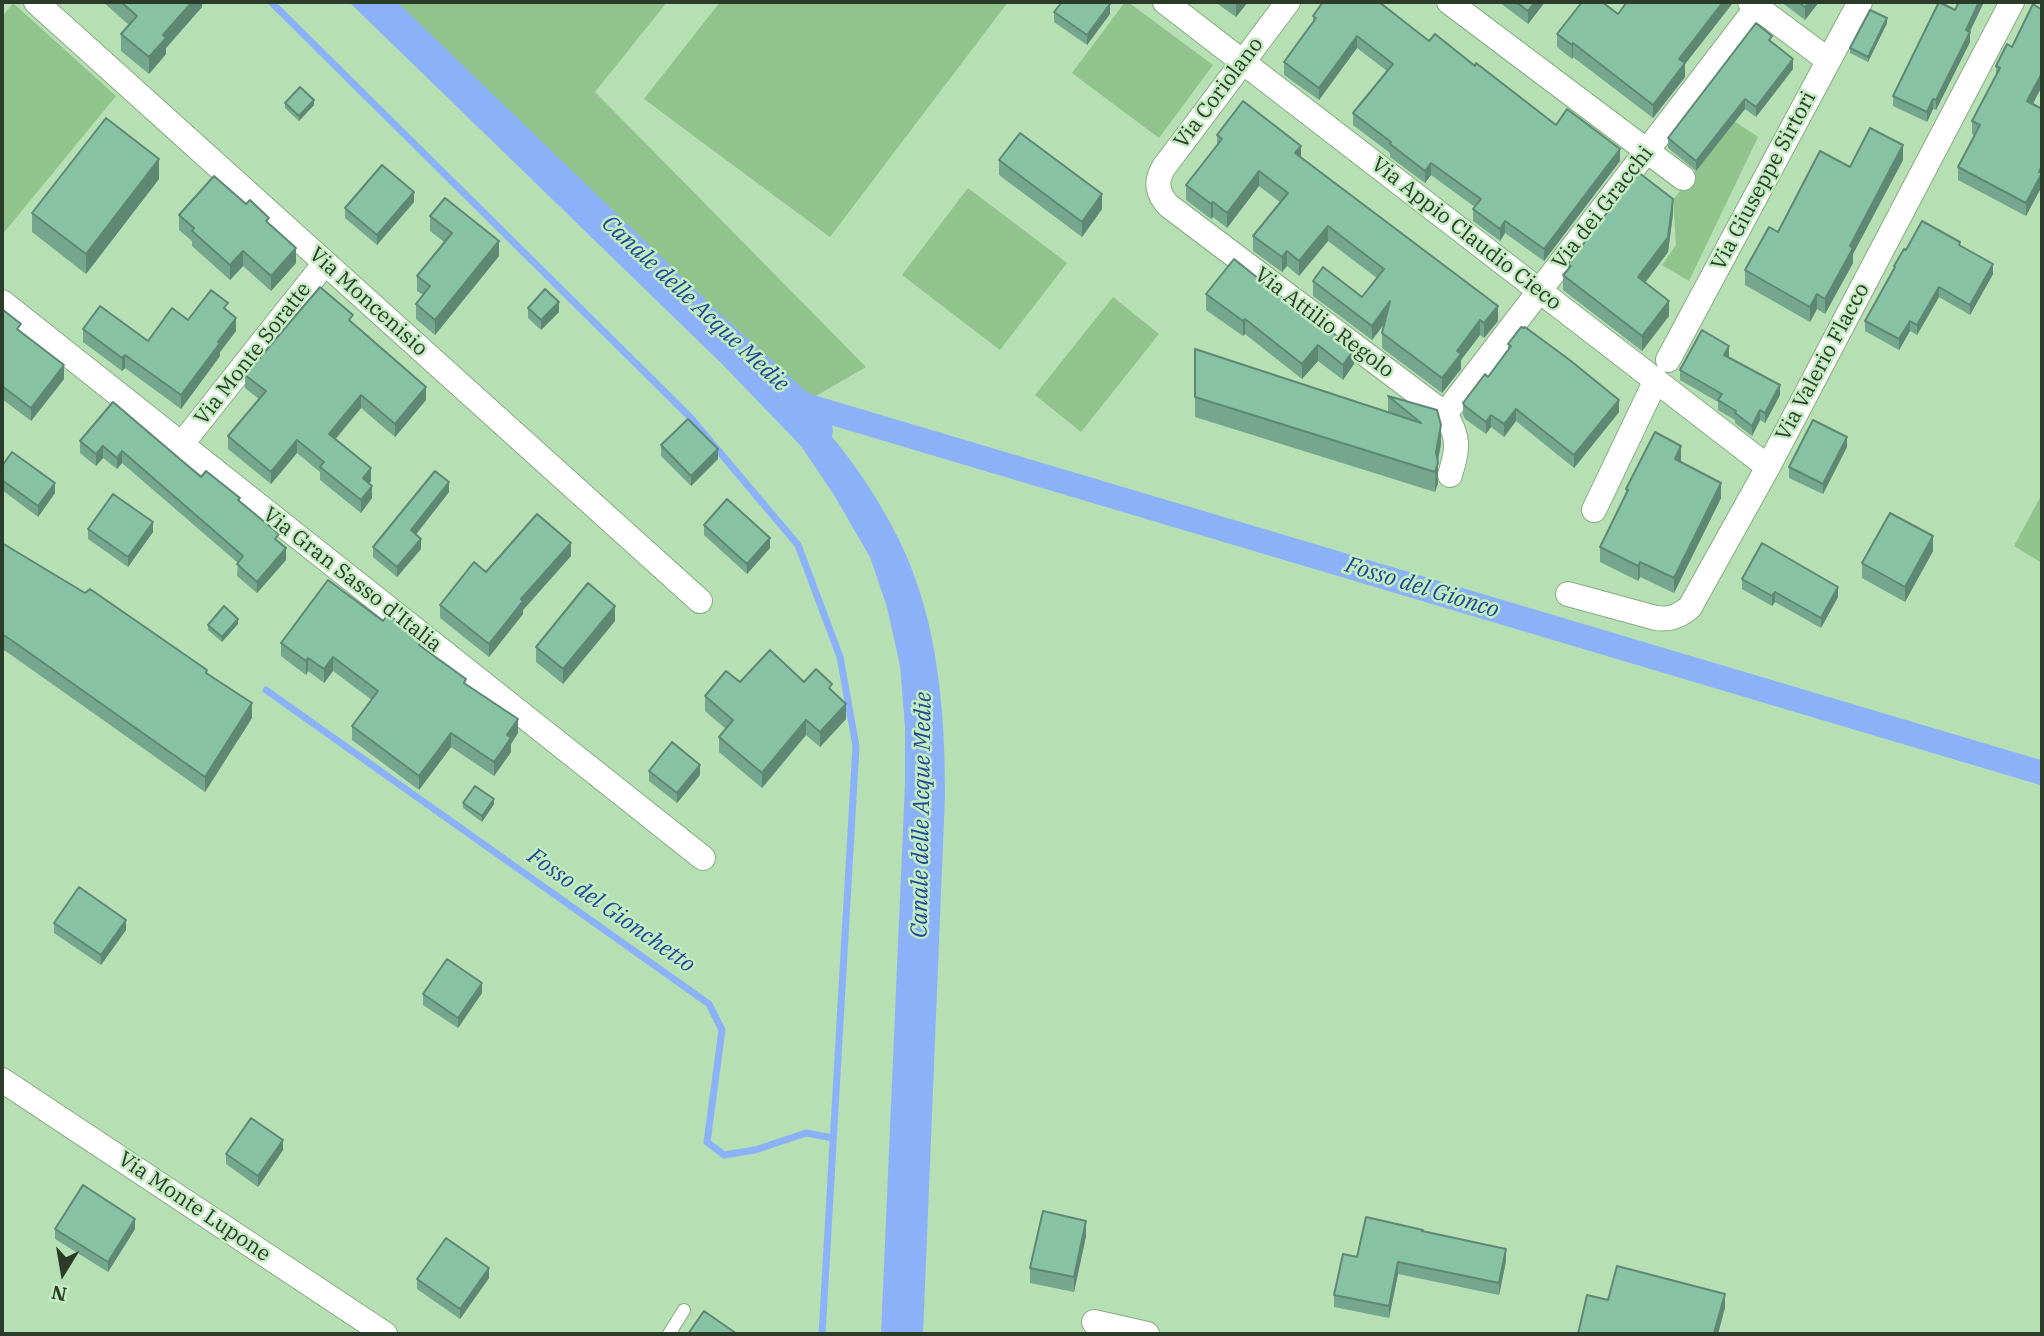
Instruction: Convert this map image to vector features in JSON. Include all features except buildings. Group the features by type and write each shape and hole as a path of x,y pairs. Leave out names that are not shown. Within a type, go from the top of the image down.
{"street":[{"name":"Via Moncenisio","path":"36,2 700,601"},
{"name":"Via Appio Claudio Cieco","path":"1165,2 1539,290 1662,370 1768,467"},
{"name":"Via Coriolano","path":"1158,187 1160,173 1164,167 1288,2"},
{"path":"1449,2 1683,178"},
{"name":"Via Giuseppe Sirtori","path":"1594,510 1662,370 1860,2"},
{"name":"Via Valerio Flacco","path":"1568,594 1656,618 1671,618 1685,612 1693,602 1768,467 2012,2"},
{"path":"1756,4 1828,60"},
{"name":"Via dei Gracchi","path":"1445,414 1756,4"},
{"name":"Via Attilio Regolo","path":"1158,187 1169,206 1445,414"},
{"name":"Via Monte Soratte","path":"181,445 325,263"},
{"name":"Via Gran Sasso d'Italia","path":"2,302 703,858"},
{"path":"1445,414 1457,440 1456,457 1450,475"},
{"name":"Via Monte Lupone","path":"2,1080 386,1334"},
{"path":"1094,1322 1147,1334"}],"lane":[{"path":"669,1334 684,1310"}],"green space":[{"path":"380,2 667,2 595,92 866,367 802,404 708,319"},
{"path":"720,2 1008,2 830,237 644,99"},
{"path":"1125,2 1213,65 1159,138 1072,73"},
{"path":"13,3 116,96 2,235 2,17"},
{"path":"1734,121 1758,137 1689,281 1662,265 1676,245 1673,200"},
{"path":"968,188 1067,263 1000,350 902,275"},
{"path":"1113,297 1159,334 1081,432 1035,395"},
{"path":"2042,494 2042,563 2014,546"}],"water":[{"path":"349,2 380,2 688,301 802,404 830,435 869,487 900,542 913,572 923,602 937,666 945,763 923,1334 881,1334 905,783 905,727 900,666 887,607 870,557 834,495 801,446 722,364"}],"waterway":[{"path":"271,2 690,417 798,545 840,657 856,746 822,1334"},
{"name":"Canale delle Acque Medie","path":"380,2 708,319 802,404 821,431"},
{"name":"Fosso del Gionco","path":"802,404 2042,773"},
{"name":"Fosso del Gionchetto","path":"266,690 709,1004 722,1030 707,1142 724,1155 755,1150 806,1133 833,1138"}]}
